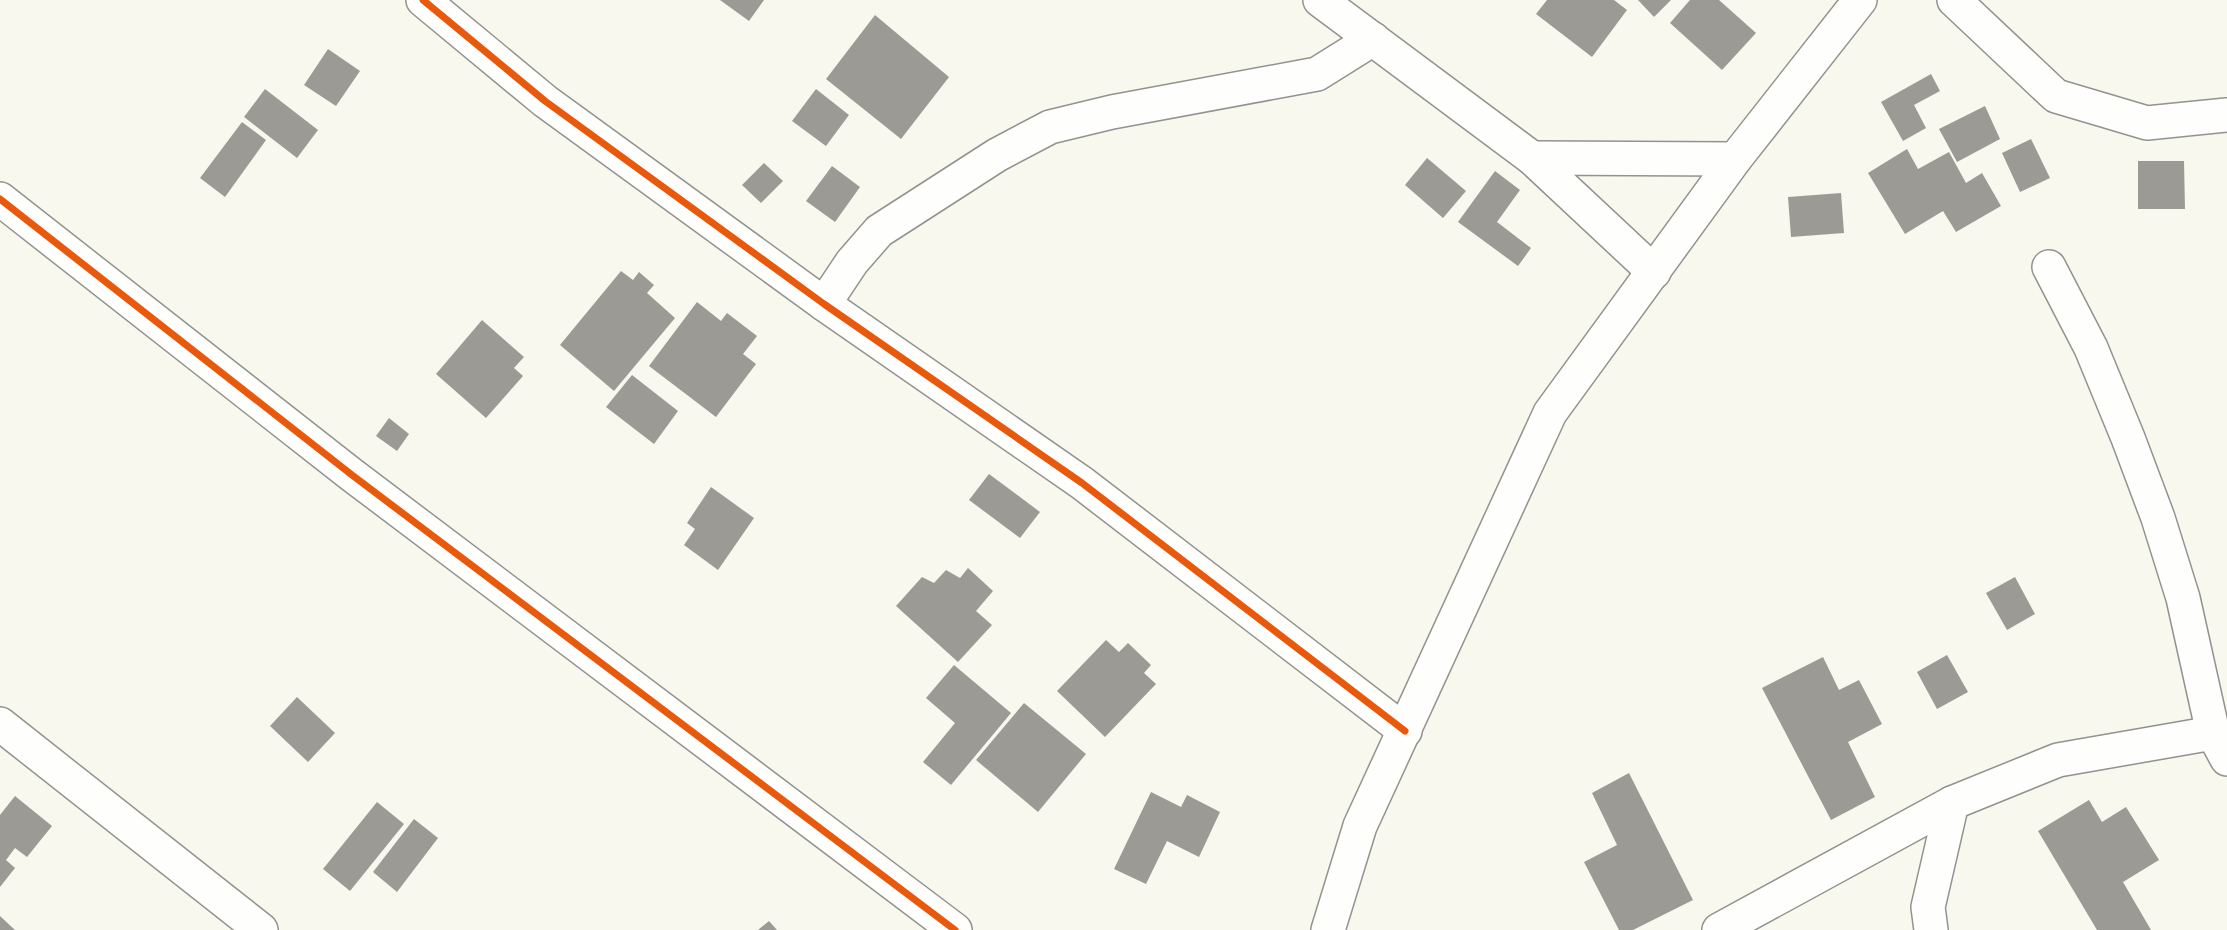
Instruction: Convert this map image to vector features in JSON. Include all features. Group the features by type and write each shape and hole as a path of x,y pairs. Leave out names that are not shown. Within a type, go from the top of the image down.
{"street":[{"path":"424,0 545,101 824,304 1082,483 1405,731"},
{"path":"1320,0 1532,158 1654,272"},
{"path":"1328,930 1360,826 1550,413 1735,159 1860,0"},
{"path":"1954,0 2056,96 2147,123 2223,119"},
{"path":"824,304 852,262 879,231 997,155 1050,127 1112,112 1317,74 1373,39"},
{"path":"1532,158 1735,159"},
{"path":"0,199 352,475 955,930"},
{"path":"1719,930 1952,803 2058,760 2220,746 2183,598 2158,518 2091,348 2049,267"},
{"path":"0,724 261,930"},
{"path":"1931,930 1928,907 1952,803"}],"building":[{"path":"720,0 764,0 749,21"},
{"path":"1547,0 1614,0 1627,10 1592,57 1536,14"},
{"path":"1638,0 1671,0 1654,17"},
{"path":"1690,0 1719,0 1756,33 1722,70 1670,23"},
{"path":"875,15 949,77 901,139 826,79"},
{"path":"328,49 360,71 336,106 304,85"},
{"path":"1931,74 1940,91 1914,105 1926,128 1903,141 1881,102"},
{"path":"265,89 318,130 297,158 244,117"},
{"path":"816,89 849,115 826,146 792,121"},
{"path":"1985,106 2000,139 1957,162 1939,129"},
{"path":"242,122 266,140 225,197 200,178"},
{"path":"2031,139 2050,178 2020,192 2002,153"},
{"path":"1907,149 1918,169 1949,152 1966,183 1982,173 2001,206 1956,232 1943,211 1905,234 1868,173"},
{"path":"1427,158 1466,191 1443,218 1405,185"},
{"path":"2138,161 2184,161 2185,209 2138,209"},
{"path":"764,163 783,181 761,203 742,185"},
{"path":"832,166 860,187 835,222 806,201"},
{"path":"1495,171 1520,190 1497,222 1531,248 1518,266 1458,222"},
{"path":"1841,193 1844,233 1791,237 1788,197"},
{"path":"621,271 633,280 639,272 654,285 647,293 675,318 614,391 560,345"},
{"path":"697,302 721,321 727,313 757,336 743,354 756,364 716,417 649,366"},
{"path":"482,320 524,357 514,368 523,376 486,418 436,374"},
{"path":"632,375 678,411 654,444 606,407"},
{"path":"389,418 409,434 397,451 376,436"},
{"path":"989,474 1040,512 1020,538 969,500"},
{"path":"711,487 754,518 718,570 684,545 695,529 687,523"},
{"path":"968,568 993,591 976,611 992,625 958,662 896,606 922,577 934,583 946,570 960,578"},
{"path":"2015,577 2035,614 2007,630 1986,593"},
{"path":"1106,640 1119,652 1128,643 1151,665 1144,673 1156,684 1105,737 1057,691"},
{"path":"1947,655 1968,692 1937,709 1917,672"},
{"path":"1823,657 1839,690 1859,680 1882,724 1848,742 1875,797 1831,820 1762,688"},
{"path":"954,665 1011,713 951,785 923,762 955,723 926,698"},
{"path":"297,697 335,733 308,762 270,726"},
{"path":"1024,703 1086,754 1038,812 976,760"},
{"path":"1629,773 1693,900 1633,930 1619,930 1584,862 1617,845 1592,793"},
{"path":"1151,792 1181,807 1187,795 1220,812 1199,857 1167,841 1146,884 1114,869"},
{"path":"15,796 52,826 27,857 15,848 6,860 15,868 0,887 0,815"},
{"path":"2089,800 2102,822 2126,807 2159,860 2123,882 2151,930 2097,930 2038,831"},
{"path":"377,802 404,824 350,891 323,869"},
{"path":"414,819 438,838 397,892 373,872"},
{"path":"0,916 15,930 0,930"},
{"path":"769,921 777,930 758,930"}],"cycle path":[{"path":"423,0 545,101 824,304 1082,483 1405,731"},
{"path":"0,199 352,475 955,930"}]}
